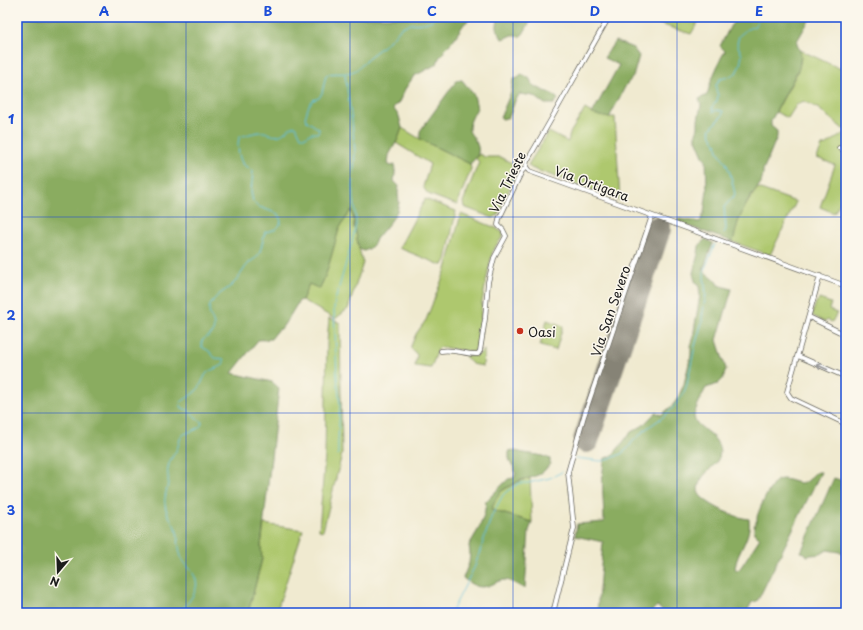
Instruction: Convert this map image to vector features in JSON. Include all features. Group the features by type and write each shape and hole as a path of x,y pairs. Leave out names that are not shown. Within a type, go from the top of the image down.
{"street":[{"name":"Via Trieste","path":"441,351 446,350 478,354 480,351 485,319 488,282 494,258 506,236 498,225 499,219 522,171 526,167 527,161 554,116 608,17"},
{"path":"839,148 846,151"},
{"name":"Via Ortigara","path":"526,167 530,171 652,216"},
{"path":"652,216 846,286"},
{"name":"Via San Severo","path":"553,613 574,528 568,472 584,416 652,216"},
{"path":"820,276 798,356 787,389 791,398 846,424"},
{"path":"809,317 846,335"},
{"path":"798,356 846,378"},
{"path":"842,613 846,608"}],"green space":[{"path":"17,17 476,17 471,18 464,24 452,42 445,49 437,64 414,76 405,89 399,102 393,108 399,116 402,128 389,155 388,164 391,166 395,165 394,181 399,186 399,203 397,211 391,221 376,239 374,244 369,249 364,251 359,249 351,210 339,229 327,271 320,289 309,284 302,300 299,301 281,329 278,330 271,339 258,340 232,373 272,382 279,388 261,546 262,559 248,613 17,613"},
{"path":"494,17 533,17 523,34 519,37 513,35 502,39 497,28 498,21"},
{"path":"660,17 701,17 691,34 657,23"},
{"path":"739,17 811,17 797,41 801,56 799,68 771,121 771,126 777,131 777,137 763,170 761,183 749,199 738,222 733,242 677,222 679,219 700,222 704,213 707,190 706,160 696,139 701,105 699,99 707,95 711,81 725,51 720,46 731,25"},
{"path":"615,41 633,48 639,56 633,77 626,85 609,118 592,114 619,65 604,58"},
{"path":"800,50 841,69 842,67 846,69 846,129 843,129 819,109 804,101 797,104 788,118 776,112 797,73 801,56"},
{"path":"521,74 529,78 533,85 552,94 558,99 554,104 545,104 534,96 520,94 515,101 509,117 503,119 500,118 511,92 513,79 518,78"},
{"path":"457,80 462,80 474,95 477,108 469,129 477,144 478,153 470,164 420,139 420,131"},
{"path":"585,109 599,116 615,117 620,200 531,168 528,165 549,132 568,142 570,133"},
{"path":"402,128 420,139 470,164 471,169 457,205 428,194 423,187 430,164 396,143"},
{"path":"846,132 846,192 834,213 820,207 835,165 817,158 822,146"},
{"path":"479,154 485,157 500,157 519,167 498,215 493,218 464,207 463,202 479,162 476,159"},
{"path":"758,188 796,202 770,255 733,242 742,213"},
{"path":"425,199 456,211 446,260 443,265 399,248"},
{"path":"351,210 363,263 348,309 335,319 302,300 309,284 320,288 327,271 339,229"},
{"path":"461,214 496,228 503,233 503,236 493,250 482,302 478,345 476,350 472,352 441,347 438,349 431,368 415,366 417,355 411,346 416,334 426,320 446,269"},
{"path":"705,239 713,243 703,270 718,285 732,289 717,340 726,369 723,379 718,384 706,388 694,416 698,424 716,440 719,445 720,452 718,460 700,481 698,491 703,498 719,509 738,517 749,519 748,532 736,562 735,568 737,571 760,538 754,532 754,526 764,501 776,482 781,479 785,479 803,483 808,481 814,474 821,472 759,598 757,601 752,602 746,613 665,613 657,606 650,613 597,613 603,542 575,536 577,524 604,522 602,481 605,458 612,456 631,432 642,426 656,412 661,415 673,405 678,398 684,384 691,355 691,346 700,295 699,287 695,281 693,273 699,246"},
{"path":"819,299 831,303 829,310 837,313 832,322 827,320 825,322 812,315 816,302"},
{"path":"329,318 340,323 342,454 323,531 319,530 325,455 327,343"},
{"path":"547,320 563,326 556,350 540,346"},
{"path":"484,350 483,366 472,364 464,355 475,356"},
{"path":"513,450 550,459 550,464 538,475 521,480 501,491 491,510 532,522 529,531 525,589 513,582 505,580 480,587 463,578 469,563 469,545 483,518 486,501 508,479 514,478 515,470 509,458 509,451"},
{"path":"530,478 532,522 491,510 496,499 503,490 522,480"},
{"path":"834,478 846,482 846,553 827,550 819,554 807,556 805,553 801,552"},
{"path":"264,524 303,530 276,613 248,613 262,559 261,546"}],"waterway":[{"path":"179,613 193,595 197,584 192,572 182,559 177,532 166,508 165,499 168,470 169,462 177,449 181,437 186,433 199,428 202,422 189,411 182,408 180,403 198,389 210,370 223,365 224,362 224,359 215,358 209,351 202,347 201,343 203,339 212,334 213,331 214,324 209,310 212,302 235,282 248,264 258,255 265,232 277,228 281,221 278,214 257,206 253,201 251,192 253,171 242,163 238,150 239,139 240,137 259,132 265,132 278,136 291,127 296,126 301,137 306,137 311,133 317,133 319,129 305,118 309,105 313,100 319,98 322,93 326,75 334,73 348,73 356,70 404,26 428,22 435,17"},
{"path":"724,233 726,229 724,207 735,194 730,173 726,163 718,151 716,143 711,136 710,130 722,116 723,111 716,110 713,112 712,107 717,101 718,95 716,85 720,79 732,76 736,73 740,65 742,55 737,44 739,36 747,29 755,26 759,17"},
{"path":"338,455 340,404 337,377 334,309 356,223 353,187 355,152 345,74"},
{"path":"575,458 601,461 621,454 646,429 671,410 683,395 702,322 706,294 704,271 715,244"},
{"path":"452,613 475,566 492,515 503,495 519,483 528,483 550,478 562,472"}],"runway":[{"path":"586,440 658,229"}],"place":[{"name":"Oasi","path":"520,331"}]}
